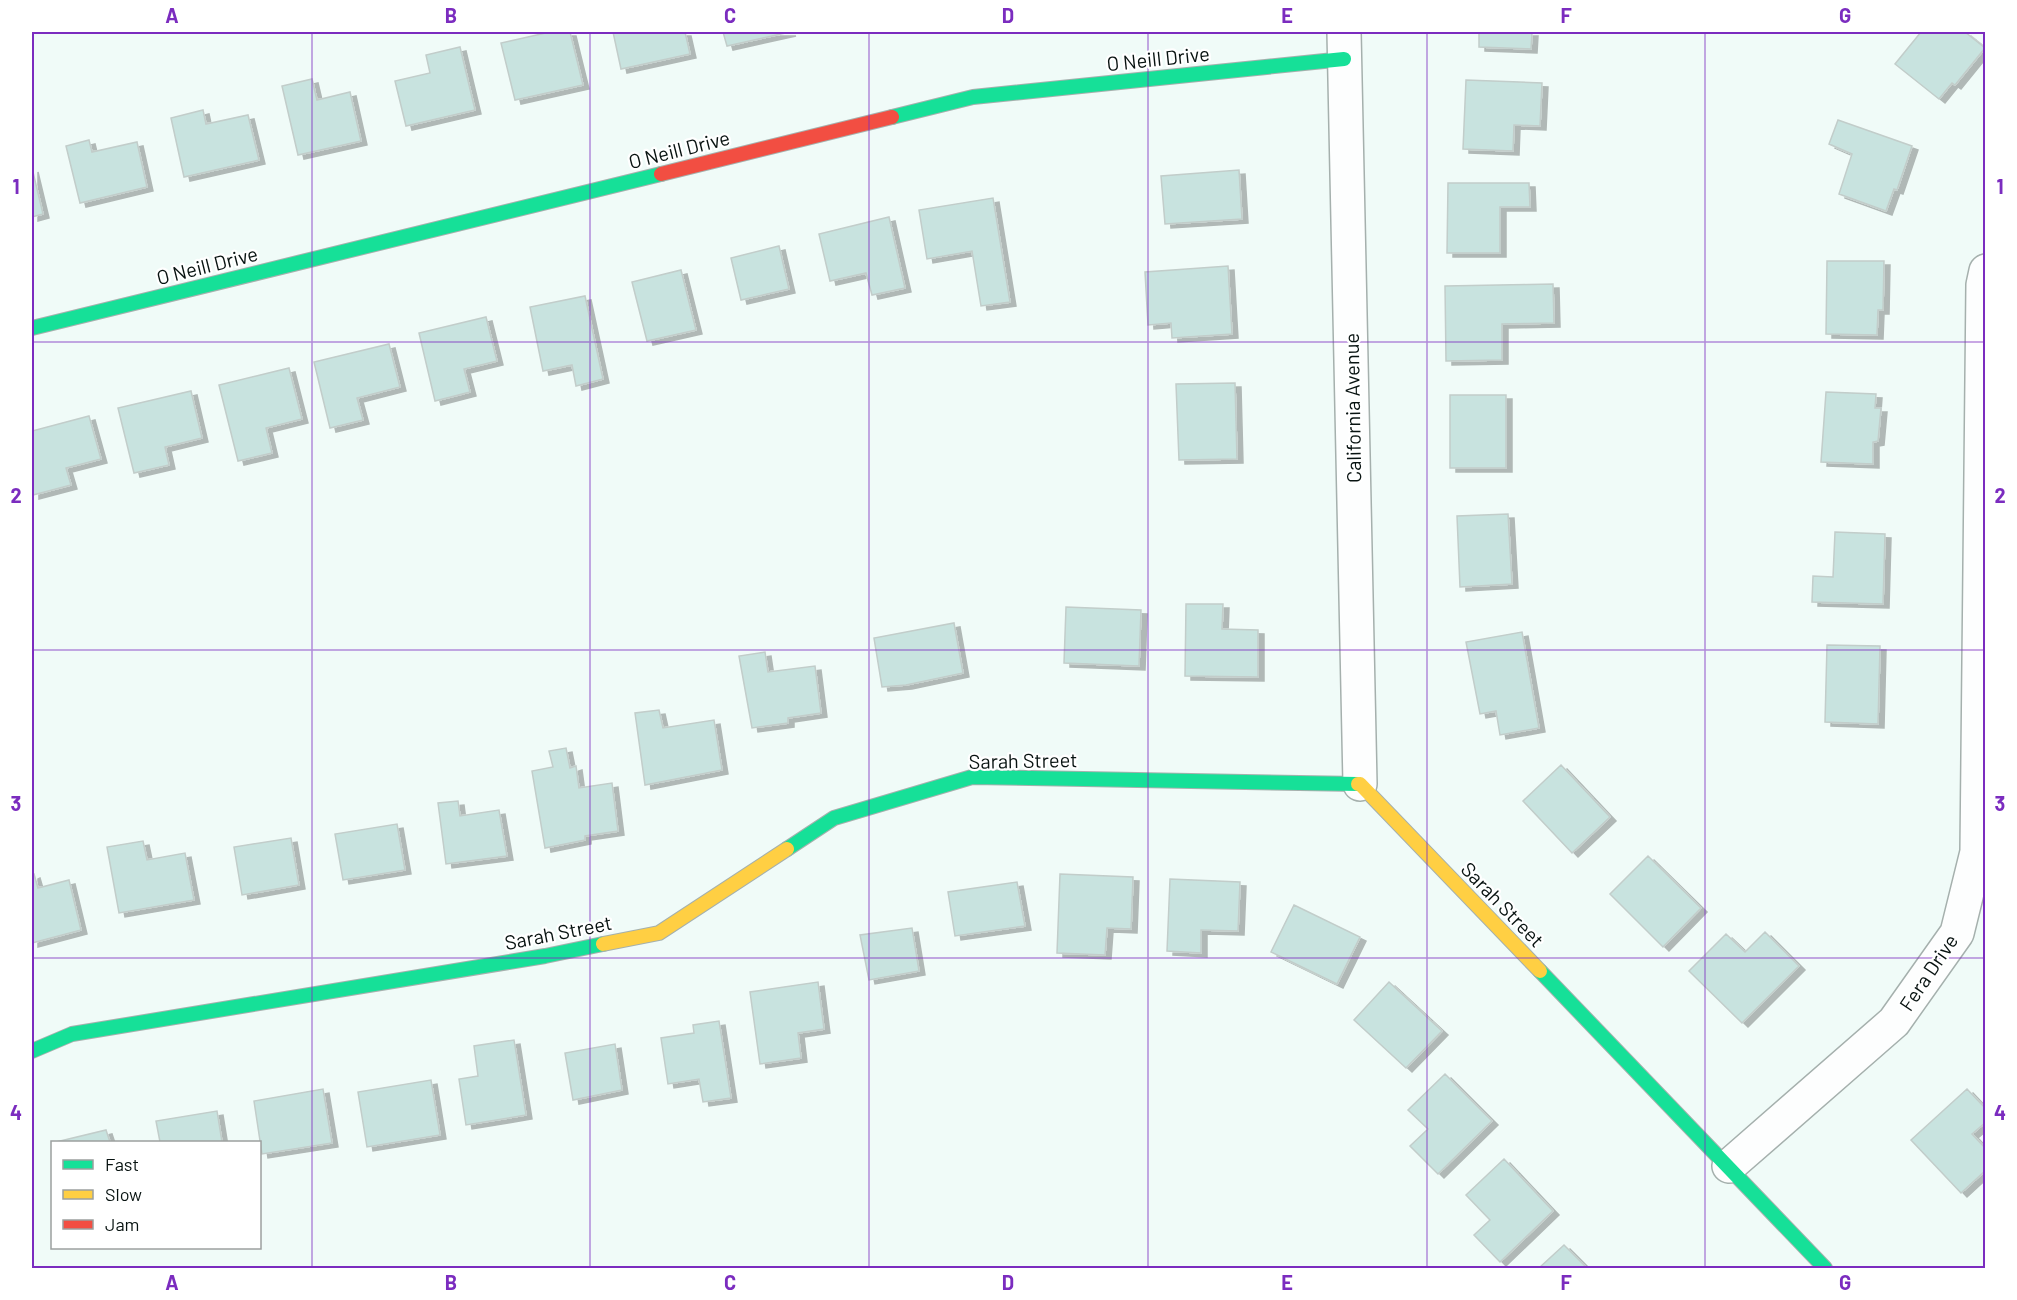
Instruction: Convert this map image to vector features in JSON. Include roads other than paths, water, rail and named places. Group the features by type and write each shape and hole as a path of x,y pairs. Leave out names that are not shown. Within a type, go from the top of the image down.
{"street":[{"name":"O Neill Drive","path":"32,328 973,97 1344,45"},
{"name":"California Avenue","path":"1344,45 1360,784"},
{"name":"Fera Drive","path":"1729,1166 1894,1022 1957,933 1977,852 1983,285 1986,271"},
{"name":"Sarah Street","path":"32,1051 72,1034 545,956 659,933 834,819 972,777 1360,784 1729,1166 1825,1269"}]}
